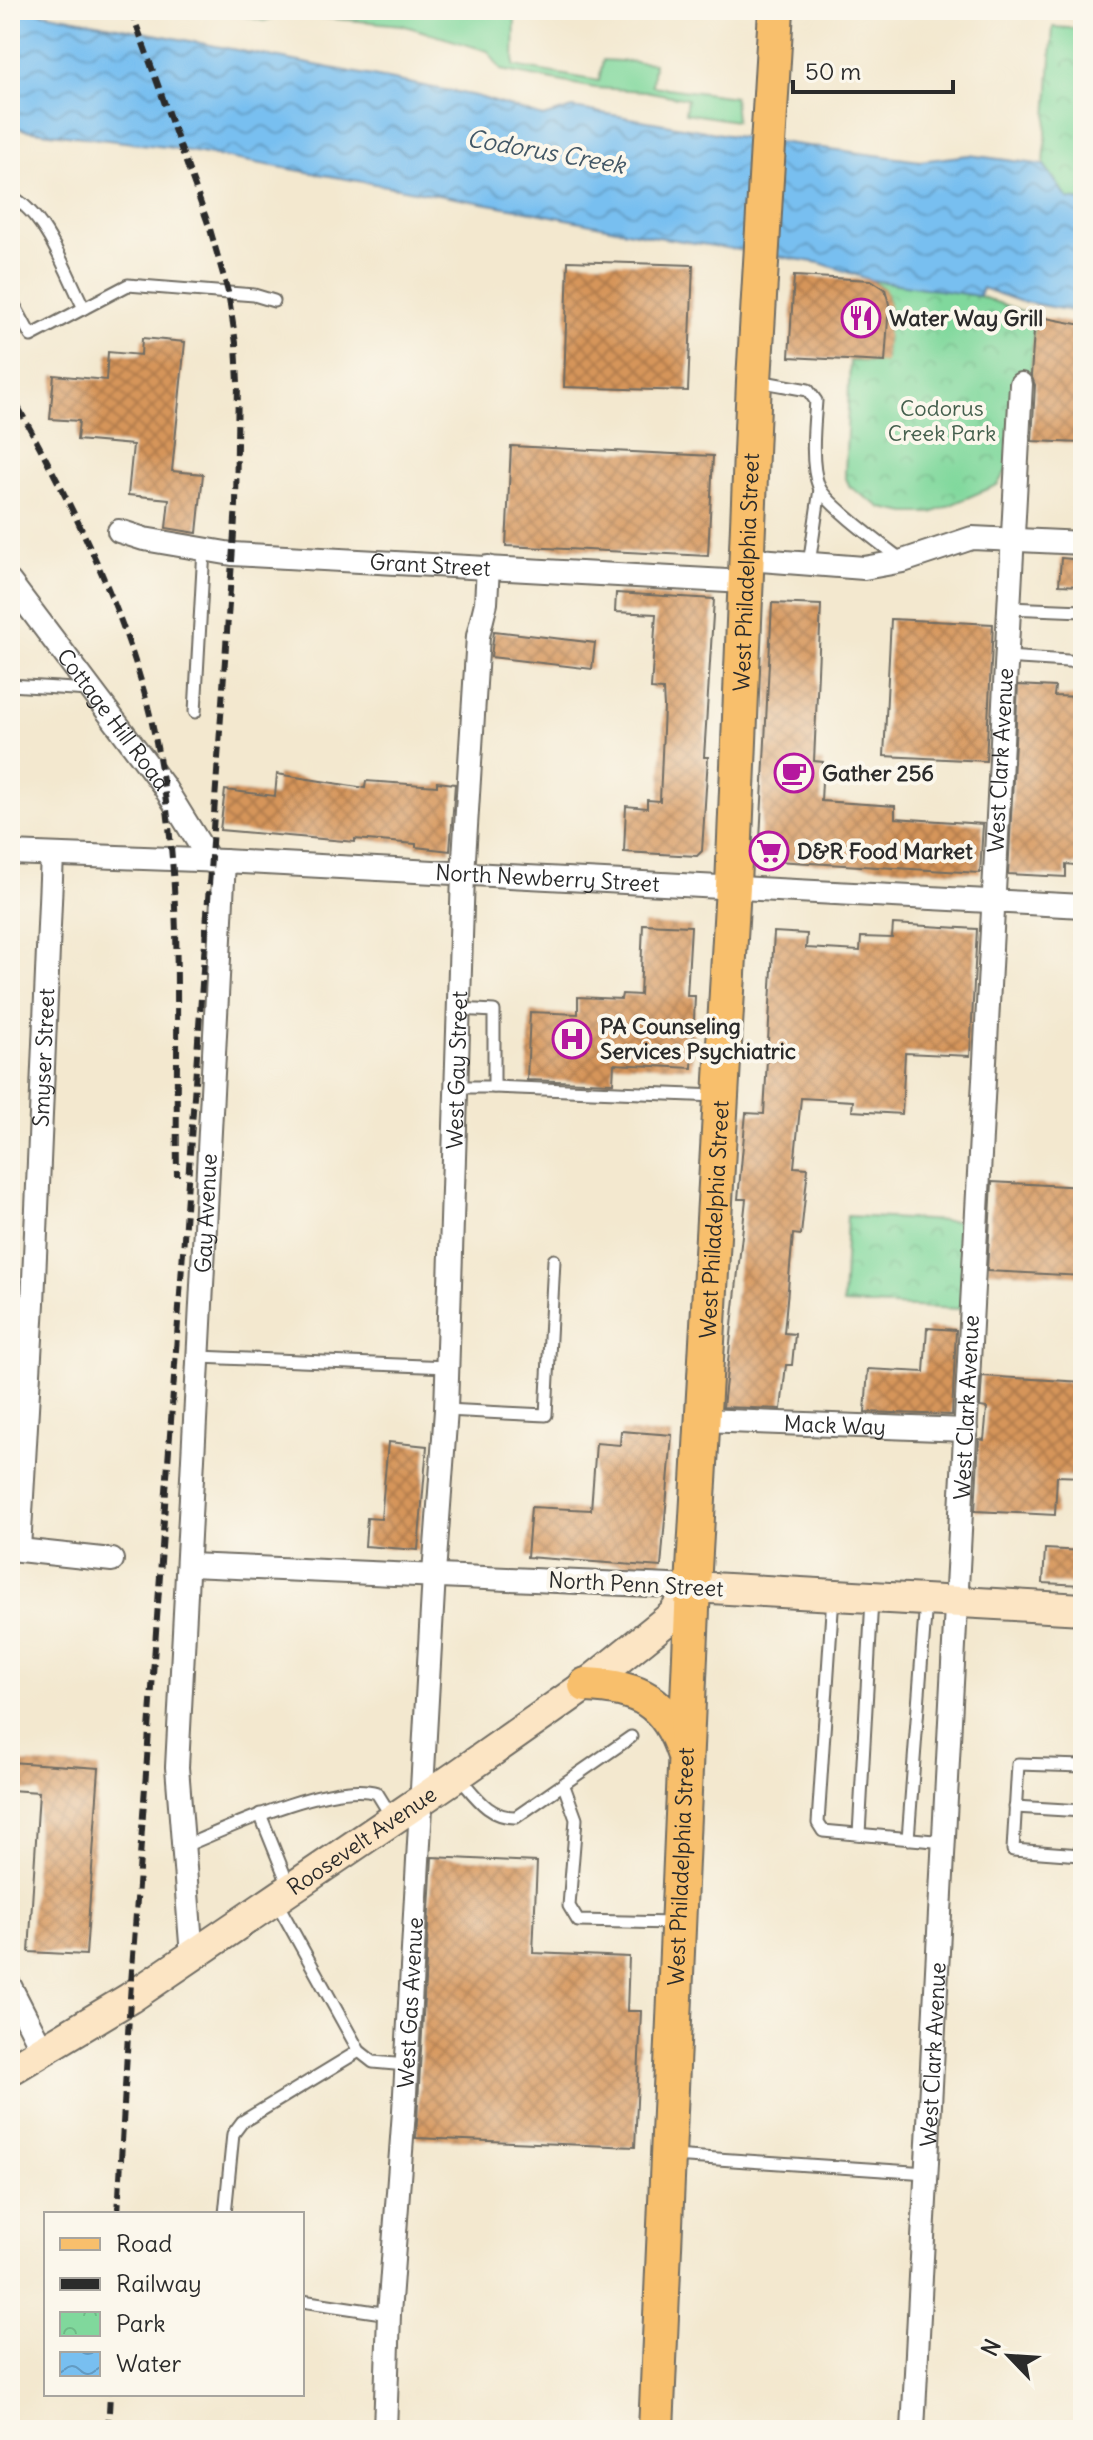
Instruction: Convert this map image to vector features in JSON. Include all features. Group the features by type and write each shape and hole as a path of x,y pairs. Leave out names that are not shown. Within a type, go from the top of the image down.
{"main road":[{"name":"West Philadelphia Street","path":"656,2430 693,1587 733,886 754,381 776,10"},
{"name":"North Penn Street","path":"693,1587 1083,1609"},
{"name":"Roosevelt Avenue","path":"10,2070 130,1998 421,1802 586,1685 672,1616 693,1587"},
{"path":"586,1685 611,1686 635,1692 654,1703 677,1729 686,1757"}],"street":[{"name":"West Clark Avenue","path":"913,2430 1021,384"},
{"name":"Grant Street","path":"119,531 144,539 232,554 488,567 746,570 809,564 864,568 903,561 972,538 1083,543"},
{"name":"West Gay Street","path":"434,1574 448,1367 463,874 478,636 486,603 488,567"},
{"name":"Cottage Hill Road","path":"10,582 94,690 217,861"},
{"name":"North Newberry Street","path":"10,853 733,886 1083,906"},
{"name":"Smyser Street","path":"14,1549 33,1303 52,855"},
{"name":"Gay Avenue","path":"192,1956 177,1767 199,1357 217,861"},
{"name":"Mack Way","path":"703,1420 966,1430"},
{"path":"14,1549 112,1560"},
{"name":"North Penn Street","path":"189,1565 693,1587"},
{"name":"West Gas Avenue","path":"385,2430 389,2314 434,1574"},
{"path":"10,1986 43,2051"}],"lane":[{"path":"10,196 24,203 36,216 84,308"},
{"path":"10,297 31,336 128,285 241,293 274,301"},
{"path":"754,381 808,390 816,401 812,442 820,489 809,564"},
{"path":"820,489 849,518 903,561"},
{"path":"195,712 204,549"},
{"path":"1007,608 1083,611"},
{"path":"1005,657 1083,662"},
{"path":"10,685 94,690"},
{"path":"459,1009 494,1011 494,1087"},
{"path":"455,1087 721,1096"},
{"path":"446,1410 546,1415 554,1260"},
{"path":"10,1302 33,1303"},
{"path":"199,1357 448,1367"},
{"path":"833,1595 818,1823 823,1831 945,1842"},
{"path":"859,1834 872,1598"},
{"path":"908,1839 926,1601"},
{"path":"458,1775 488,1811 503,1817 516,1817 631,1737"},
{"path":"1083,1766 1018,1764 1013,1850 1081,1855 1083,1826"},
{"path":"564,1786 576,1819 569,1906 578,1921 678,1923"},
{"path":"183,1847 260,1814 309,1799 362,1788 377,1793 394,1820"},
{"path":"1015,1807 1083,1811"},
{"path":"260,1814 283,1895 359,2051 373,2062 406,2065"},
{"path":"225,2212 233,2134 242,2122 359,2051"},
{"path":"668,2156 927,2173"},
{"path":"304,2301 389,2314"}],"green space":[{"path":"222,10 515,10 514,66 599,81 603,60 654,63 652,86 734,97 736,121 685,113 687,99 645,91 595,88 501,70 488,51 402,25 283,14 264,21"},
{"path":"1053,27 1083,29 1083,201 1068,200 1044,165"},
{"name":"Codorus Creek Park","path":"871,280 979,296 1035,316 1026,441 997,485 932,513 907,513 882,508 850,487 845,476 850,361 885,362 889,303 884,289"},
{"path":"847,1216 966,1222 962,1309 843,1304"}],"water":[{"name":"Codorus Creek","path":"10,10 29,10 476,96 543,117 573,108 733,136 920,161 969,155 1044,165 1068,199 1083,201 1083,313 1019,301 982,288 979,296 871,280 820,263 651,236 517,209 166,147 25,130 10,125"}],"building":[{"path":"568,261 693,265 688,391 564,387"},
{"path":"794,276 871,280 885,289 889,304 885,362 789,357"},
{"path":"1035,316 1083,325 1083,443 1032,441 1035,385 1031,375"},
{"path":"142,338 185,342 172,471 203,474 197,533 166,528 169,499 128,495 133,445 77,440 79,421 50,419 54,375 106,380 108,352 141,355"},
{"path":"511,446 713,456 708,556 506,546"},
{"path":"1061,558 1083,560 1083,586 1059,585"},
{"path":"616,593 714,599 704,757 708,757 702,851 697,856 624,852 626,806 647,808 647,800 660,801 664,707 663,690 651,689 656,614 615,612"},
{"path":"772,603 821,605 814,761 823,762 821,801 895,806 895,818 983,824 980,873 759,860"},
{"path":"891,619 993,624 986,761 884,756"},
{"path":"494,631 595,643 592,669 491,657"},
{"path":"1018,685 1055,687 1054,696 1083,697 1083,866 1066,864 1066,877 1008,874"},
{"path":"277,774 365,788 366,781 437,786 437,782 455,784 450,851 416,847 416,844 220,830 225,790 275,796"},
{"path":"643,924 691,926 687,996 695,996 692,1068 614,1064 613,1083 527,1080 530,1012 578,1014 578,997 621,999 622,994 640,995"},
{"path":"893,924 977,929 970,1056 905,1053 902,1114 852,1111 853,1101 801,1098 794,1167 808,1168 801,1235 793,1234 784,1333 795,1334 792,1365 786,1365 781,1409 723,1407 746,1199 738,1199 746,1113 764,1114 774,932 807,934 806,948 860,951 861,937 892,938"},
{"path":"992,1182 1083,1187 1083,1276 987,1271"},
{"path":"927,1328 956,1330 952,1415 865,1412 868,1369 924,1372"},
{"path":"982,1376 1083,1382 1083,1477 1057,1476 1055,1515 975,1511 979,1439 984,1440 987,1408 980,1407"},
{"path":"621,1431 672,1435 661,1567 527,1557 531,1507 591,1510 596,1443 620,1445"},
{"path":"388,1442 427,1446 418,1550 365,1546 367,1518 381,1519"},
{"path":"1045,1549 1083,1551 1083,1585 1043,1583"},
{"path":"10,1762 99,1768 86,1955 29,1952 39,1792 10,1790"},
{"path":"432,1857 537,1862 533,1953 629,1957 627,2011 641,2011 635,2147 416,2138"}],"railway":[{"path":"118,2212 130,1998 236,505 238,383 228,292 210,229 131,10"},
{"path":"10,392 55,476 115,605 145,695 156,742 165,796 175,904 177,1176"},
{"path":"108,2430 110,2396"}],"place":[{"name":"Water Way Grill","path":"861,318"},
{"name":"Gather 256","path":"794,773"},
{"name":"D&R Food Market","path":"769,851"},
{"name":"PA Counseling Services Psychiatric","path":"572,1039"}]}
